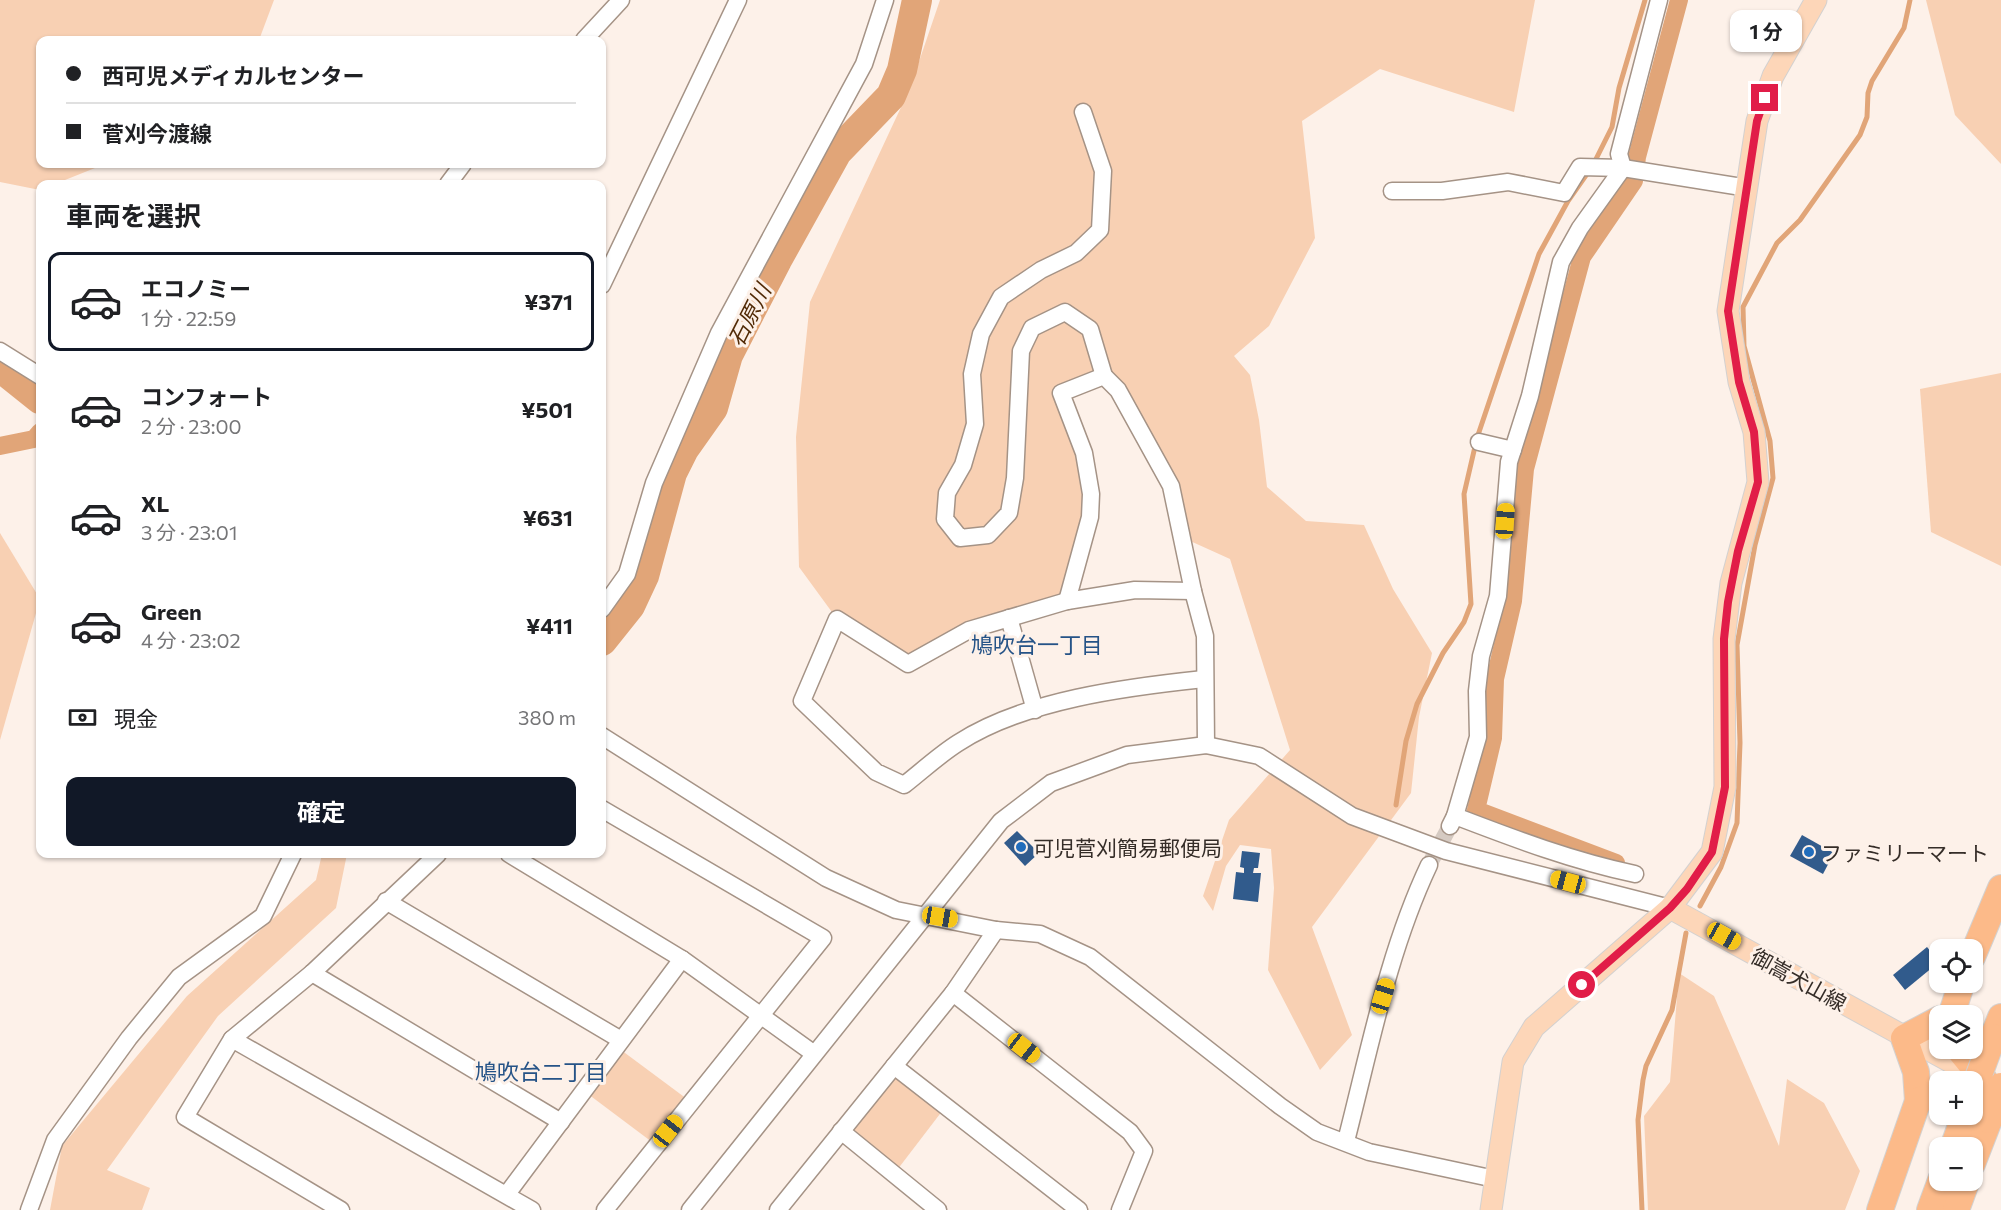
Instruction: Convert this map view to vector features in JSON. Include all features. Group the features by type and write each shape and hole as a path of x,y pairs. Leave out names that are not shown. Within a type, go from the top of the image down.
{"highway":[{"path":"1980,939 2001,888"},
{"path":"1880,1210 1929,1096 1904,1038 1929,1024"},
{"path":"1986,1086 1997,1027"},
{"path":"1966,1059 1986,1086"},
{"path":"1962,1137 1971,1125"},
{"path":"1930,1210 1937,1191"},
{"path":"1956,1210 1962,1191"}],"main road":[{"path":"1491,1210 1513,1062 1534,1027 1670,908 1687,889 1712,852 1725,787 1724,639 1731,583 1758,482 1754,432 1739,382 1728,311 1757,121 1773,76 1816,0"},
{"name":"御嵩犬山線","path":"1670,908 1986,1086"}],"street":[{"path":"588,36 621,0"},
{"path":"606,277 738,0"},
{"path":"606,603 627,574 654,483 719,333 864,64 885,0"},
{"path":"1623,168 1619,154 1659,0"},
{"path":"1083,112 1103,171 1100,230 1076,253 1041,270 1000,297 981,334 972,374 975,424 963,465 947,493 945,519 960,538 988,535 1009,513 1015,478 1021,351 1032,328 1065,312 1090,329 1104,376 1118,390 1171,486 1205,636 1206,745"},
{"path":"1392,191 1442,190 1508,182 1564,193 1580,167 1623,168 1748,188"},
{"path":"1623,168 1580,228 1560,262 1530,396 1509,462 1498,596 1480,656 1477,691 1478,737 1453,821 1594,866 1635,874"},
{"path":"0,351 36,374"},
{"path":"1067,601 1090,517 1091,494 1084,453 1061,393 1104,376"},
{"path":"1479,442 1513,450"},
{"path":"1193,591 1135,590 1067,601 969,630 908,664 837,620 802,701 876,772 904,785 959,742 1017,715 1129,687 1204,679"},
{"path":"1009,618 1035,711"},
{"path":"606,739 826,878 896,909 996,930 1040,934 1090,957 1280,1106 1317,1132 1346,1141 1369,1152 1495,1179"},
{"path":"690,1210 813,1053 1001,821 1051,783 1126,755 1206,745 1259,756 1352,816 1446,851 1670,908"},
{"path":"605,1210 824,938 606,811"},
{"path":"29,1210 56,1140 129,1038 179,977 263,916 291,858"},
{"path":"340,1210 185,1117 232,1039 312,973 434,858"},
{"path":"516,858 682,959 813,1053"},
{"path":"1346,1141 1383,996 1414,897 1429,865"},
{"path":"386,901 621,1040"},
{"path":"784,1208 841,1131 953,993 996,930"},
{"path":"507,1194 682,959"},
{"path":"312,973 561,1122"},
{"path":"953,993 1130,1132 1144,1151 1120,1210"},
{"path":"232,1039 532,1210"},
{"path":"894,1066 1079,1210"},
{"path":"841,1131 938,1210"}],"shaded area":[{"path":"0,0 274,0 260,36 36,36 36,168 95,168 65,180 36,180 36,189 0,182"},
{"path":"940,0 1535,0 1514,112 1380,69 1302,121 1315,238 1269,326 1234,356 1250,375 1259,420 1267,487 1306,521 1364,525 1393,589 1432,653 1419,717 1411,793 1312,927 1352,1035 1320,1070 1268,970 1274,888 1271,849 1240,845 1226,866 1213,911 1203,896 1229,820 1290,750 1230,559 1188,540 1175,486 1103,374 1061,393 1091,494 1067,601 971,628 908,664 837,619 799,567 796,437 810,302 910,88"},
{"path":"1926,0 2001,0 2001,164 1955,115"},
{"path":"2001,373 2001,566 1931,532 1920,389"},
{"path":"0,533 36,592 36,613 0,740"},
{"path":"321,858 346,858 336,908 218,1016 107,1170 150,1188 142,1210 50,1210 62,1146 187,996 316,880"},
{"path":"1679,973 1714,996 1779,1146 1787,1079 1824,1103 1860,1171 1845,1210 1648,1210 1644,1116 1670,1082"},
{"path":"617,1047 691,1102 656,1145 584,1091"},
{"path":"894,1066 946,1106 894,1174 841,1131"}],"building":[{"path":"1017,831 1039,853 1025,866 1004,843"},
{"path":"1802,835 1834,853 1823,874 1790,856"},
{"path":"1242,851 1260,853 1258,868 1254,868 1253,873 1261,873 1258,902 1233,899 1236,872 1244,873 1244,868 1240,867"},
{"path":"1927,947 1929,950 1929,970 1905,990 1893,975"}],"waterway":[{"name":"石原川","path":"606,636 630,606 644,576 672,473 684,449 713,408 728,355 777,260 837,152 891,96 902,70 917,0"},
{"path":"1594,163 1612,127 1619,88 1645,0"},
{"path":"1616,863 1476,810 1493,738 1495,679 1513,601 1525,469 1582,257 1634,181 1637,157 1679,0"},
{"path":"1700,906 1721,867 1737,823 1740,743 1737,645 1755,545 1773,478 1770,441 1744,346 1743,307 1777,243 1800,220 1860,135 1867,117 1868,93 1872,81 1904,28 1910,0"},
{"path":"1396,805 1406,741 1417,704 1443,653 1464,622 1471,604 1464,494 1477,438 1539,254 1568,201 1589,171"},
{"name":"石原川","path":"0,367 36,396"},
{"path":"0,446 36,437"},
{"path":"1642,1210 1638,1120 1643,1080 1646,1066 1672,1010 1686,933"}],"tunnel":[{"path":"1429,865 1450,826"}],"place":[{"name":"可児菅刈簡易郵便局","path":"1021,847"},
{"name":"ファミリーマート","path":"1809,852"}],"district":[{"name":"鳩吹台一丁目","path":"1037,644"},
{"name":"鳩吹台二丁目","path":"541,1071"}],"route":[{"path":"1582,985 1670,908 1687,889 1712,852 1725,787 1724,639 1728,602 1738,551 1758,482 1754,432 1739,382 1728,311 1757,121 1765,98"}]}
